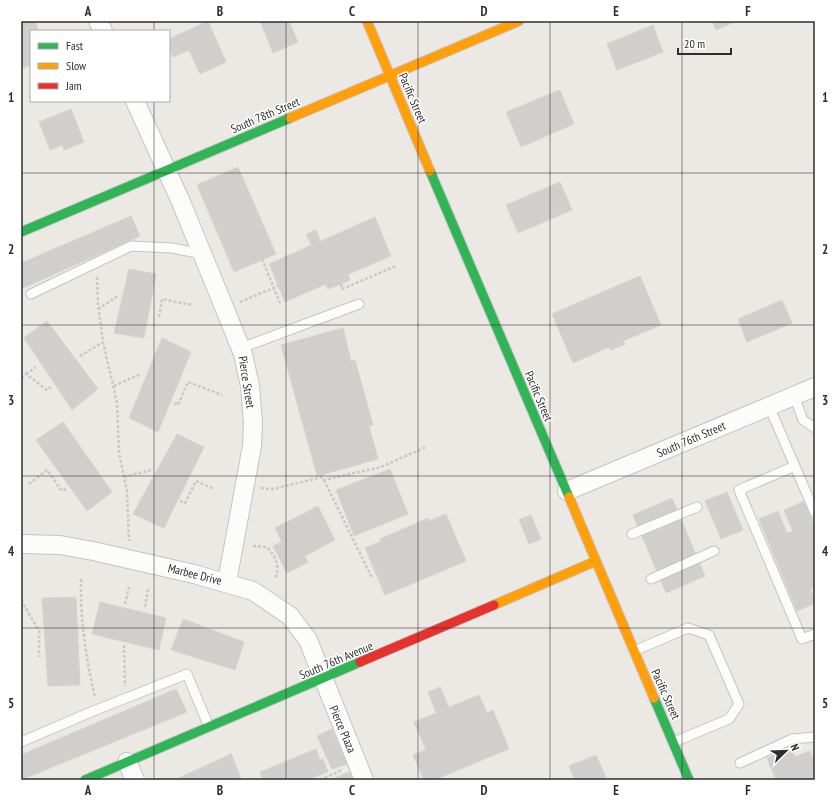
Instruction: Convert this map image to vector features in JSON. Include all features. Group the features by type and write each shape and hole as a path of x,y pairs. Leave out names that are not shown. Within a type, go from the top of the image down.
{"main road":[{"name":"Pacific Street","path":"367,21 689,780"},
{"name":"South 78th Street","path":"21,232 518,21"},
{"name":"South 76th Avenue","path":"85,780 596,562"}],"street":[{"path":"98,21 102,30"},
{"name":"Pierce Street","path":"135,102 167,170 241,348 250,386 253,423 252,446 226,582"},
{"name":"South 76th Street","path":"567,491 815,387"},
{"name":"Marbee Drive","path":"21,544 60,545 124,558 226,582 253,591 290,616 308,640 323,678"},
{"name":"Pierce Plaza","path":"323,678 364,780"},
{"path":"127,762 135,780"}],"lane":[{"path":"31,294 131,246 172,248 202,254"},
{"path":"241,348 359,304"},
{"path":"794,396 803,420 815,428"},
{"path":"769,406 815,513"},
{"path":"795,466 739,490 802,640 815,634"},
{"path":"632,534 697,508"},
{"path":"651,579 714,552"},
{"path":"634,651 688,628 709,635 725,669 739,704 729,719 674,742"},
{"path":"21,742 98,709 187,674 209,727"},
{"path":"740,763 792,739 815,737"}],"path":[{"path":"262,259 280,303"},
{"path":"97,262 98,309 102,342 117,403 119,453 127,490 129,546 124,558"},
{"path":"340,284 342,289 396,266"},
{"path":"236,304 278,286"},
{"path":"98,309 118,296"},
{"path":"159,317 162,299 192,305"},
{"path":"80,356 102,342"},
{"path":"21,378 36,367"},
{"path":"26,374 47,390 52,386"},
{"path":"114,386 142,374"},
{"path":"174,403 178,405 188,382 222,395"},
{"path":"324,480 381,467 426,447"},
{"path":"29,484 51,468"},
{"path":"48,470 62,491 66,489"},
{"path":"124,477 152,470"},
{"path":"244,487 273,489 322,477 372,578"},
{"path":"180,501 185,503 196,481 214,489"},
{"path":"253,546 267,547 275,556 278,565 274,580"},
{"path":"81,579 80,611 86,659 98,709"},
{"path":"125,604 129,587"},
{"path":"145,607 148,588"},
{"path":"21,600 39,631 39,657"},
{"path":"124,645 125,698"},
{"path":"320,780 357,763"}],"building":[{"path":"21,21 36,21 38,30 30,30 30,65 24,68 21,61"},
{"path":"208,21 226,62 200,74 189,50 173,57 170,51 170,39"},
{"path":"260,21 289,21 298,42 273,53"},
{"path":"712,21 737,21 716,30"},
{"path":"653,25 663,52 617,70 607,44"},
{"path":"560,90 574,124 521,147 506,112"},
{"path":"71,109 84,142 64,150 62,145 50,150 39,122"},
{"path":"238,167 276,254 234,272 197,185"},
{"path":"560,182 572,210 518,233 506,205"},
{"path":"131,216 140,236 21,289 21,263"},
{"path":"375,217 391,256 348,274 350,280 341,284 328,289 326,284 285,302 269,264"},
{"path":"316,230 321,242 312,246 306,234"},
{"path":"129,269 156,274 144,338 114,333"},
{"path":"640,276 661,325 623,341 625,344 611,350 609,347 573,363 552,314"},
{"path":"782,300 792,323 747,342 738,319"},
{"path":"47,321 98,389 72,410 24,338"},
{"path":"343,328 351,361 355,360 373,425 369,426 378,459 317,476 281,345"},
{"path":"162,338 191,352 158,432 129,418"},
{"path":"63,422 112,492 87,511 36,440"},
{"path":"177,434 204,447 164,528 133,514"},
{"path":"390,469 408,514 354,536 336,490"},
{"path":"727,492 743,530 721,539 705,501"},
{"path":"672,498 705,576 666,593 633,515"},
{"path":"804,501 815,526 815,588 811,589 815,603 797,611 759,519 778,511 787,533 793,531 784,510"},
{"path":"318,506 335,540 305,556 308,562 287,573 273,546 282,542 275,528"},
{"path":"446,514 466,561 385,595 365,548 381,541 380,539 428,518 429,521"},
{"path":"531,515 541,539 529,544 519,520"},
{"path":"76,597 80,685 48,686 42,598"},
{"path":"100,602 166,618 159,650 92,634"},
{"path":"183,619 244,642 235,670 171,650"},
{"path":"440,687 449,707 436,713 428,692"},
{"path":"176,689 187,712 21,780 21,755"},
{"path":"479,695 487,713 493,710 509,749 434,780 424,780 413,755 426,750 414,722"},
{"path":"332,729 347,764 332,769 317,736"},
{"path":"790,748 795,757 810,751 815,763 815,780 776,780 767,758"},
{"path":"316,749 320,760 323,759 328,772 312,778 313,780 263,780 260,772"},
{"path":"231,753 241,779 174,780 229,755"},
{"path":"596,755 607,780 575,780 569,766"},
{"path":"349,772 353,780 336,780 335,778"}],"traffic: fast":[{"path":"21,232 290,118"},
{"path":"430,171 569,497"},
{"path":"85,780 360,662"},
{"path":"654,698 689,780"}],"traffic: slow":[{"path":"367,21 430,171"},
{"path":"290,118 519,21"},
{"path":"569,497 654,698"},
{"path":"494,605 596,561"}],"traffic: jam":[{"path":"360,662 494,605"}]}
